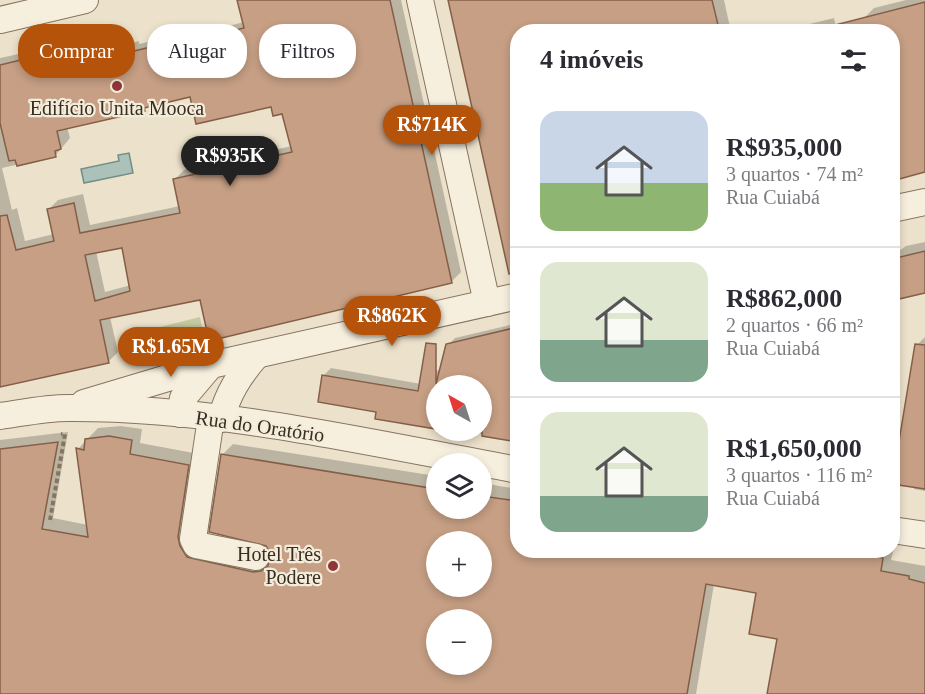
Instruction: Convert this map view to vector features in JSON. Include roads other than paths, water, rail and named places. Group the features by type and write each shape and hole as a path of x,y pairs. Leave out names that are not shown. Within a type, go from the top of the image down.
{"street":[{"path":"0,20 86,0"},
{"path":"420,0 487,303"},
{"path":"900,207 925,202"},
{"path":"56,409 211,365 256,357 510,298"},
{"path":"256,357 236,380 216,418 192,540 196,545 256,557"},
{"path":"180,414 183,398 211,365"},
{"name":"Rua do Oratório","path":"0,416 56,409 180,414 216,418 510,469"},
{"path":"900,531 925,535"}],"water":[{"path":"129,153 133,173 84,183 81,169 119,161 118,155"}],"place":[{"name":"Edifício Unita Mooca","path":"117,86"},
{"name":"Hotel Três Podere","path":"333,566"}]}
